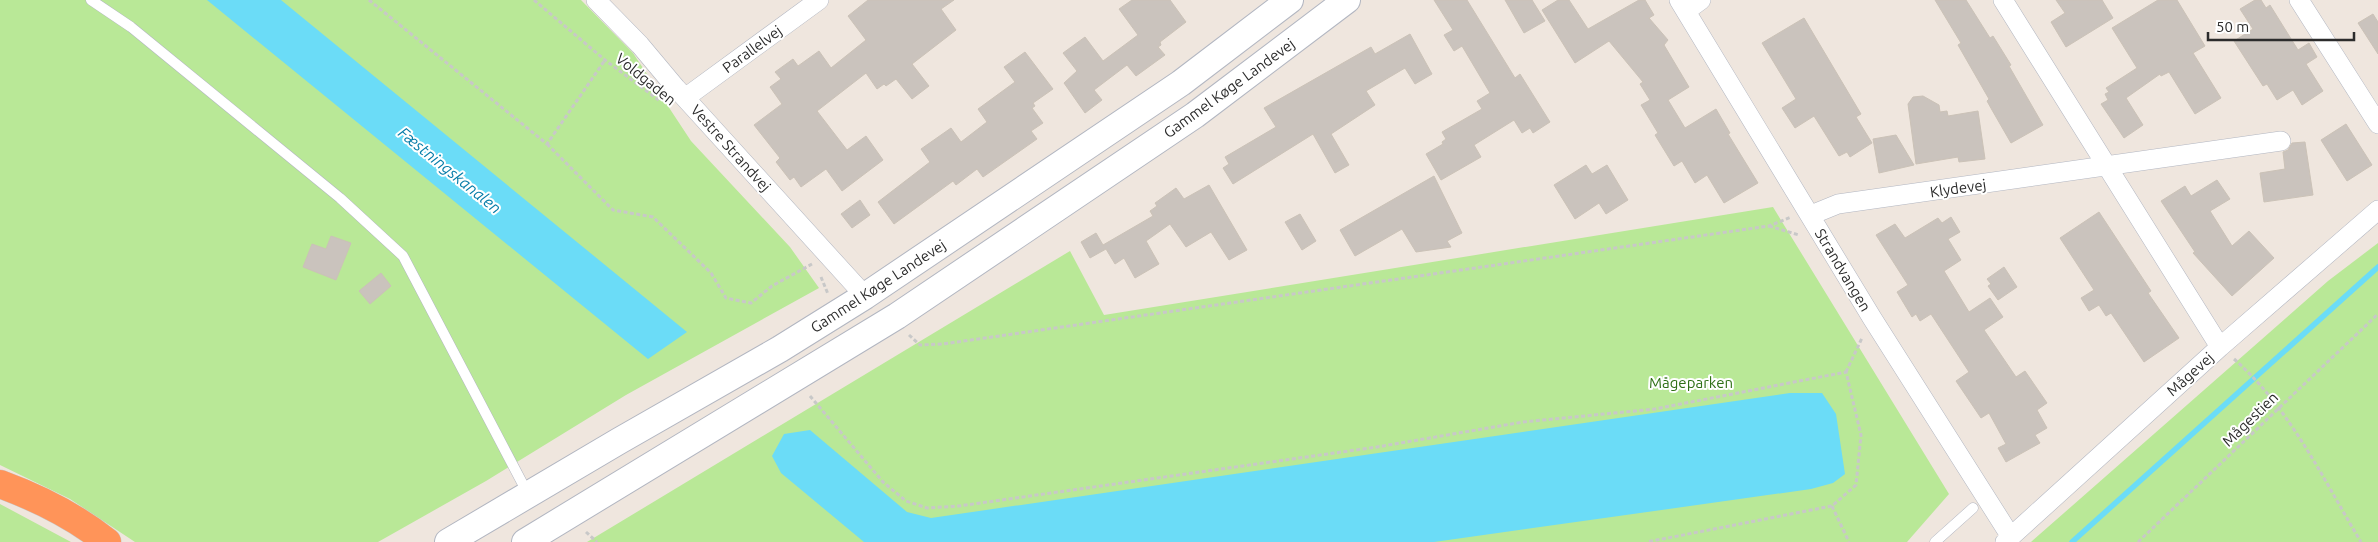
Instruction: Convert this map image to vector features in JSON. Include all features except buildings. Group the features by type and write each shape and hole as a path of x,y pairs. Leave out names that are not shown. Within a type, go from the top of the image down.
{"highway":[{"path":"0,484 28,494 93,530 107,542"}],"main road":[{"name":"Gammel Køge Landevej","path":"448,542 780,349 865,296 1181,83 1290,0"},
{"name":"Gammel Køge Landevej","path":"525,542 696,437 786,386 897,316 1195,115 1347,0"}],"street":[{"name":"Vestre Strandvej","path":"596,0 640,45 685,98 865,296"},
{"name":"Parallelvej","path":"685,98 819,0"},
{"path":"2003,0 2220,347"},
{"path":"2299,0 2378,124"},
{"name":"Strandvangen","path":"1689,4 1809,213 2008,540"},
{"name":"Klydevej","path":"1809,213 1838,204 2107,167 2281,140"},
{"name":"Mågevej","path":"2008,540 2220,347 2378,210"}],"lane":[{"path":"91,0 131,27 340,198 403,256 528,494"},
{"path":"1934,542 1972,508"}],"path":[{"path":"369,0 547,144 613,210 653,217 711,273 726,298 751,303 772,286 815,262"},
{"name":"Voldgaden","path":"534,0 605,60 666,107"},
{"path":"547,144 605,60"},
{"path":"909,334 920,345 943,344 1769,226 1809,213"},
{"path":"808,256 815,262 828,294 820,299"},
{"name":"Mågestien","path":"2138,542 2378,314"},
{"path":"1647,542 1832,506 1856,485 1861,435 1846,372 1865,333"},
{"path":"810,396 883,482 906,500 927,508 960,506 1377,447 1523,422 1655,409 1846,372"},
{"path":"2249,372 2279,407 2361,542"},
{"path":"1832,506 1849,542"},
{"path":"583,530 597,542"}],"green space":[{"path":"0,0 581,0 633,53 691,141 790,247 819,288 626,395 486,481 378,542 135,542 70,499 0,465"},
{"name":"Mågeparken","path":"1773,207 1949,494 1907,542 587,542 1070,251 1104,315"},
{"path":"2378,243 2378,542 2031,542 2328,281"},
{"path":"0,504 71,542 0,542"}],"water":[{"name":"Fæstningskanalen","path":"207,0 281,0 687,332 648,359"},
{"path":"1790,393 1822,393 1836,414 1845,474 1833,483 1811,489 1434,542 864,542 781,473 772,456 784,434 810,430 907,512 931,518"}],"waterway":[{"path":"2072,542 2378,267"}]}
